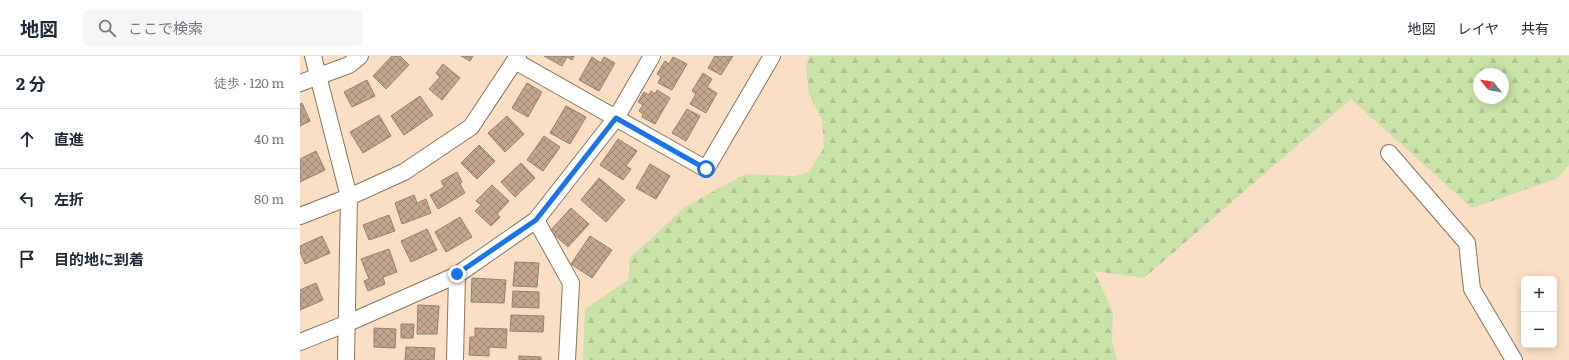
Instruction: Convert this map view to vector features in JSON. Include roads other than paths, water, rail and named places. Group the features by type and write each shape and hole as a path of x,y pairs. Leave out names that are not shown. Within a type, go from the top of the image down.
{"street":[{"path":"313,56 349,197 348,323 346,360"},
{"path":"300,83 349,65 360,56"},
{"path":"300,342 348,323 457,274 536,220 616,118 652,56"},
{"path":"300,216 349,197 404,172 471,127 517,59 706,169 772,56"},
{"path":"1389,153 1467,243 1472,289 1514,360"},
{"path":"536,220 571,283 567,360"},
{"path":"455,360 457,274"}]}
